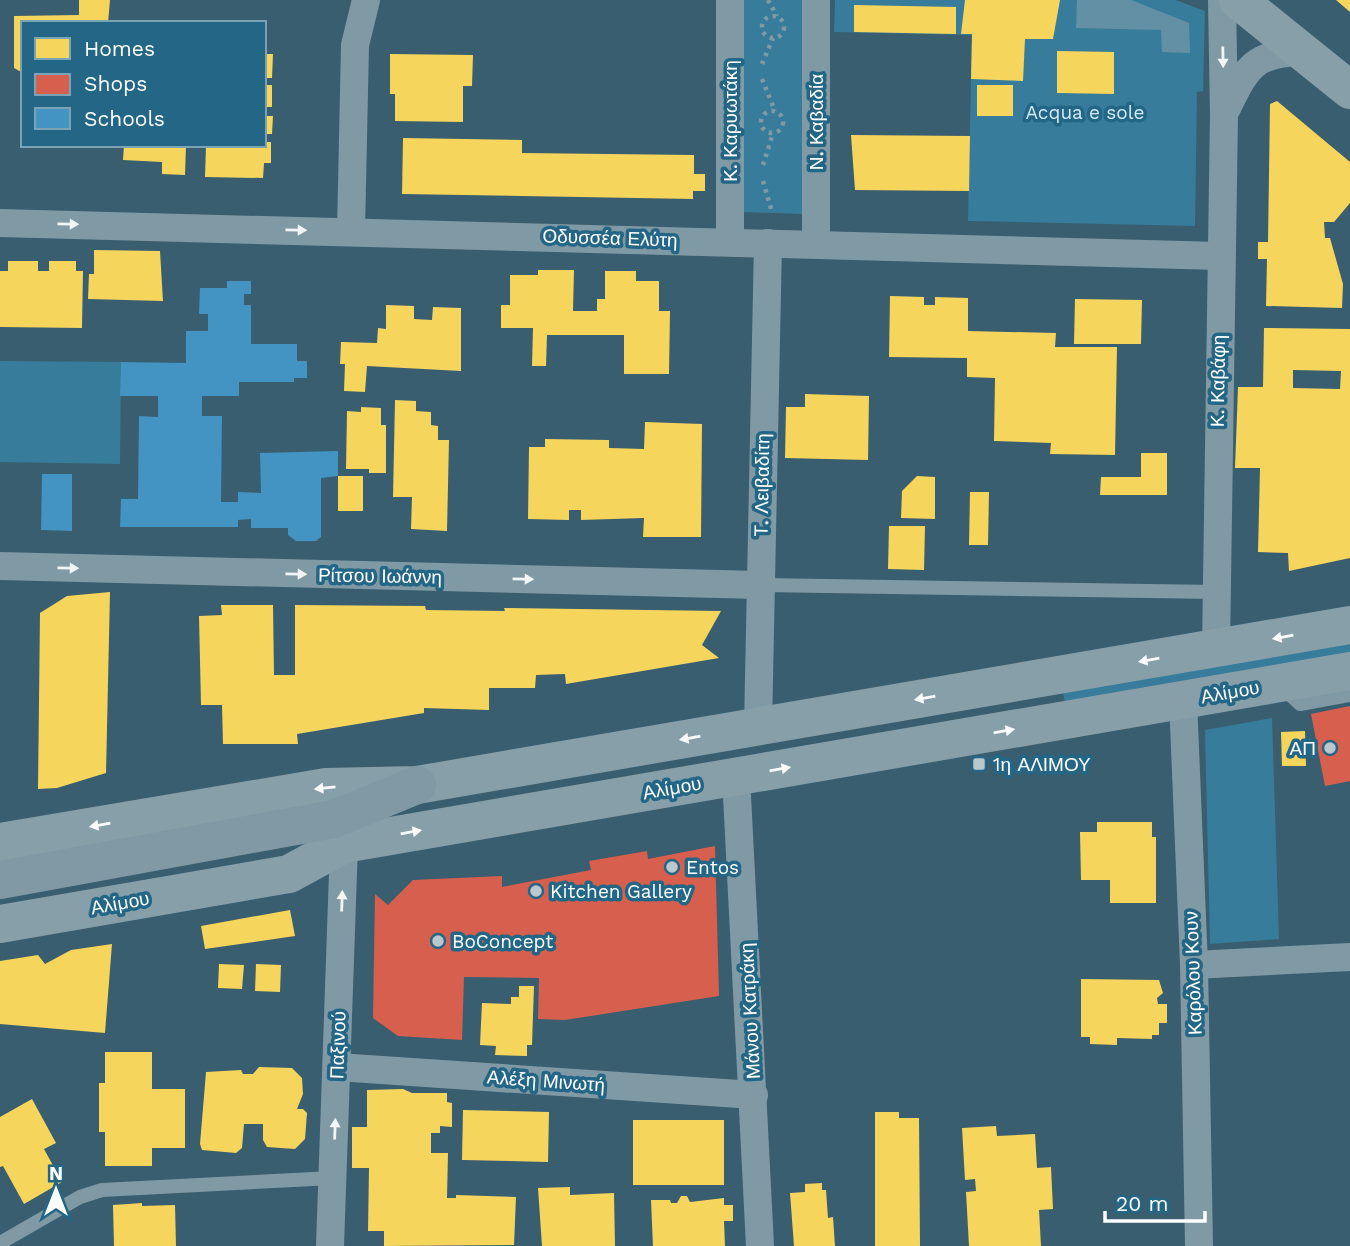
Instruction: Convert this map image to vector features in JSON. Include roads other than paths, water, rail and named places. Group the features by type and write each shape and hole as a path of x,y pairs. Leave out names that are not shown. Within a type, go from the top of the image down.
{"highway":[{"path":"0,880 334,819 417,785"},
{"path":"0,901 344,844"}],"main road":[{"path":"1238,1 1350,90"},
{"path":"0,842 326,787 417,785 1350,625"},
{"name":"Αλίμου","path":"0,924 289,874 344,844 1350,671"}],"street":[{"path":"351,231 355,45 366,0"},
{"name":"Κ. Καρυωτάκη","path":"730,0 730,242"},
{"name":"Ν. Καβαδία","path":"816,0 816,244"},
{"name":"Κ. Καβάφη","path":"1216,648 1224,114 1238,1"},
{"name":"Κ. Καβάφη","path":"1224,114 1242,76 1257,62 1274,52 1302,52"},
{"name":"Οδυσσέα Ελύτη","path":"0,223 1220,256"},
{"name":"Τ. Λειβαδίτη","path":"758,727 759,585 771,243"},
{"name":"Ρίτσου Ιωάννη","path":"0,566 759,585"},
{"name":"Καρόλου Κουν","path":"1183,700 1194,965 1199,1246"},
{"name":"Μάνου Κατράκη","path":"736,776 760,1246"},
{"name":"Παξινού","path":"330,1246 344,844"},
{"path":"1194,965 1350,957"},
{"name":"Αλέξη Μινωτή","path":"337,1068 754,1095"}],"lane":[{"path":"759,585 1215,592"},
{"path":"1278,684 1300,704 1350,695"},
{"path":"0,1243 80,1197 102,1189 334,1178"}],"place":[{"name":"ΑΠ","path":"1330,748"},
{"name":"1η ΑΛΙΜΟΥ","path":"979,764"},
{"name":"Entos","path":"672,867"},
{"name":"Kitchen Gallery","path":"536,891"},
{"name":"BoConcept","path":"438,941"}],"park label":[{"name":"Acqua e sole","path":"1085,112"}]}
